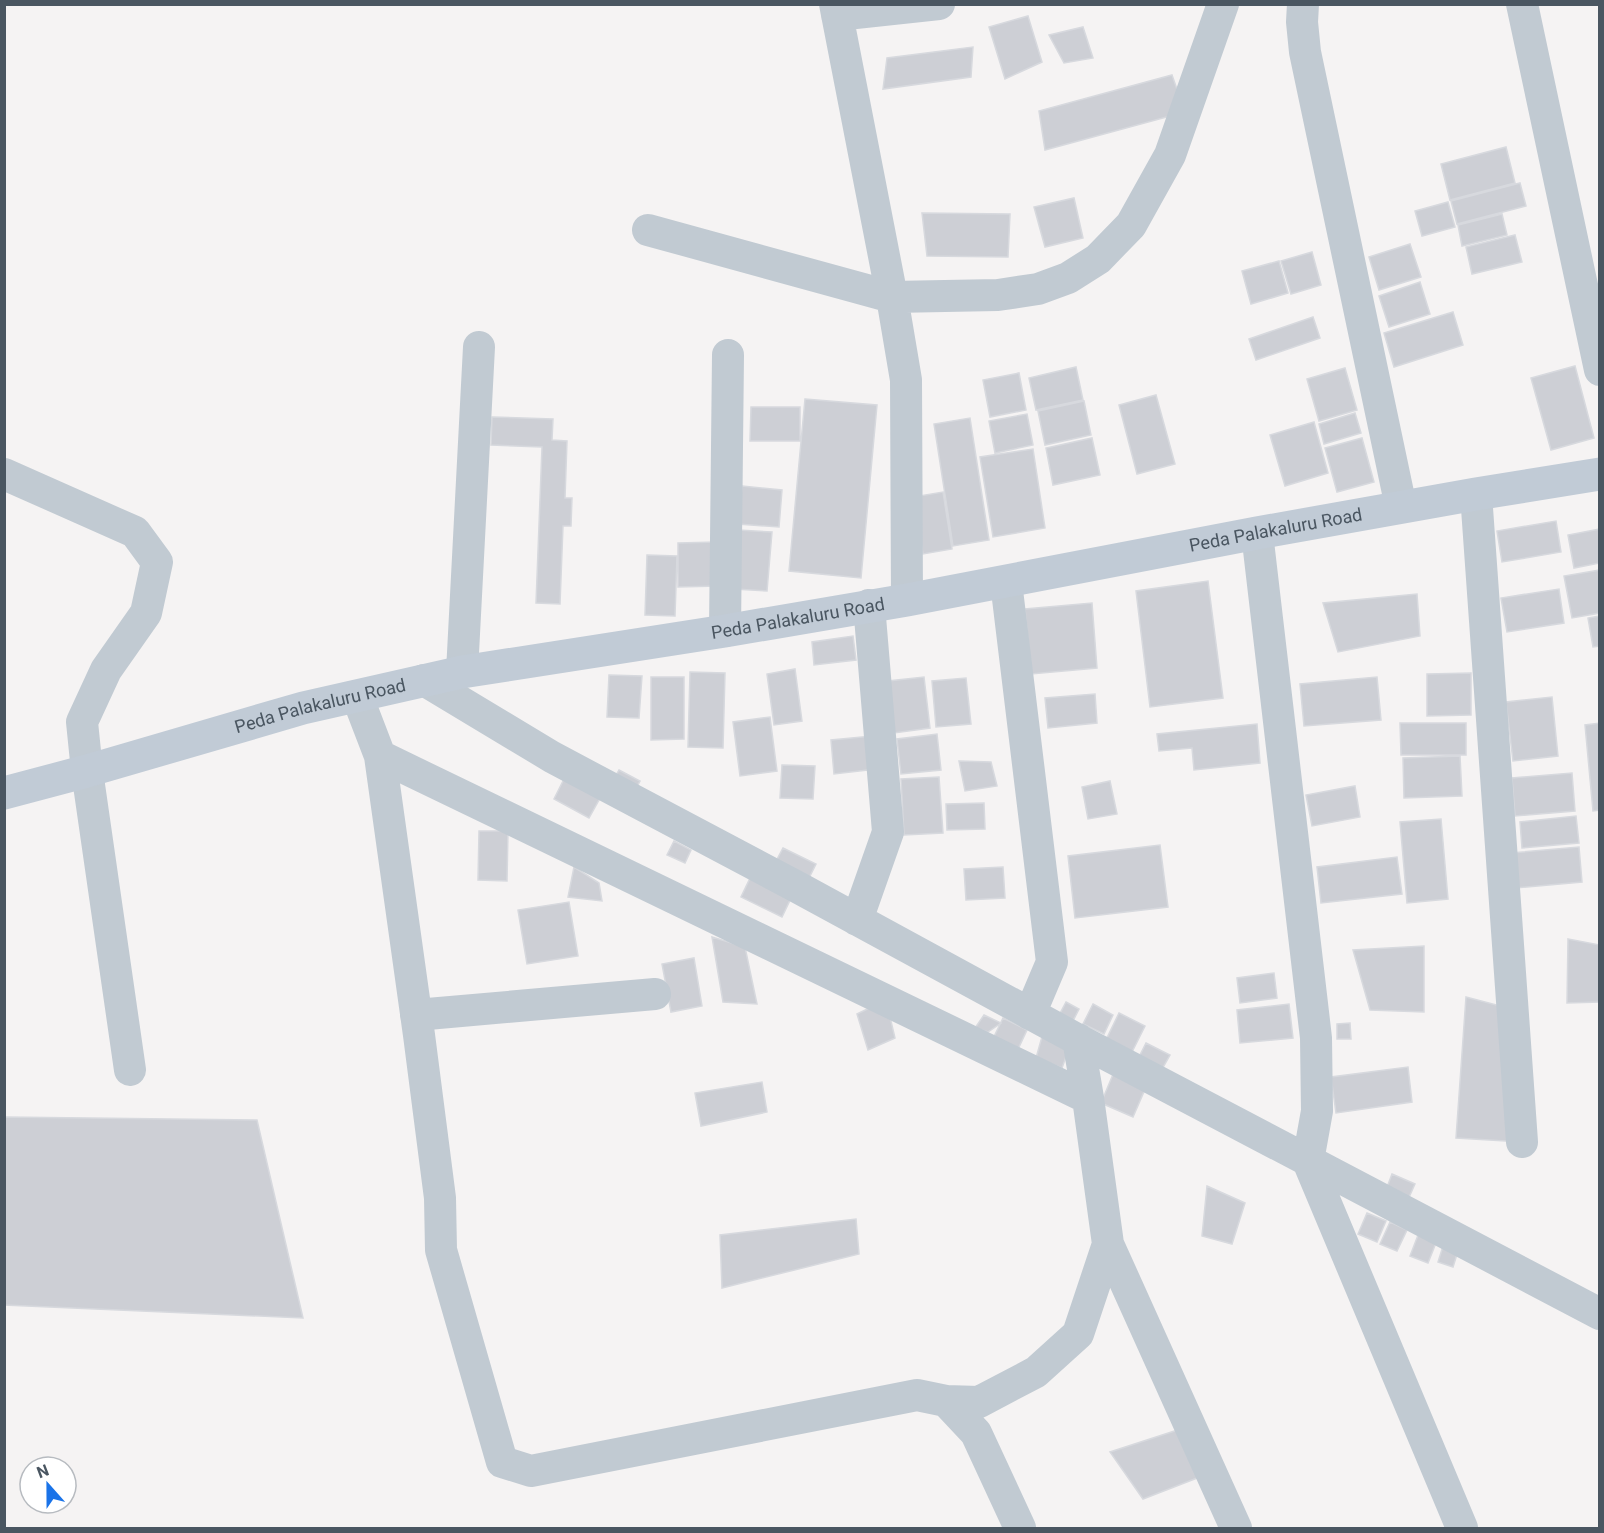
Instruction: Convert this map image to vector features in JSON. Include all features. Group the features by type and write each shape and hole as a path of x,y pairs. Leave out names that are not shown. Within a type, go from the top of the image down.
{"main road":[{"name":"Peda Palakaluru Road","path":"4,793 303,708 462,672 907,600 1257,533 1599,474"}],"street":[{"path":"907,600 906,380 836,10 939,4"},
{"path":"648,230 892,297 998,295 1038,289 1068,278 1098,259 1131,225 1170,155 1223,4"},
{"path":"1303,4 1305,52 1401,507"},
{"path":"1522,4 1599,370"},
{"path":"462,672 479,347"},
{"path":"724,631 728,355"},
{"path":"4,474 135,532 157,562 146,613 106,670 82,722 130,1070"},
{"path":"1476,494 1522,1142"},
{"path":"1257,533 1316,1038 1317,1111 1308,1161 1462,1528"},
{"path":"1006,582 1052,963 1030,1014"},
{"path":"857,920 888,832 869,605"},
{"path":"424,680 552,757 1078,1040 1599,1314"},
{"path":"357,696 380,756 440,1198 441,1250 502,1462 531,1471 917,1395 946,1401 979,1402 1036,1372 1078,1334 1108,1244"},
{"path":"380,756 1088,1098"},
{"path":"416,1015 655,994"},
{"path":"1078,1040 1108,1244 1236,1528"},
{"path":"946,1401 976,1433 1020,1528"}],"building":[{"path":"1028,16 1042,62 1005,79 989,27"},
{"path":"1083,27 1093,58 1064,63 1049,35"},
{"path":"973,47 971,77 883,89 887,58"},
{"path":"1172,75 1185,112 1045,150 1039,111"},
{"path":"1506,147 1515,183 1450,200 1441,164"},
{"path":"1520,183 1526,206 1457,224 1451,201"},
{"path":"1074,198 1083,238 1045,247 1034,207"},
{"path":"1448,202 1455,227 1422,236 1415,211"},
{"path":"922,213 1010,214 1008,257 927,256"},
{"path":"1502,214 1507,235 1462,246 1458,225"},
{"path":"1515,235 1522,262 1472,274 1466,247"},
{"path":"1410,244 1421,277 1379,290 1369,257"},
{"path":"1312,252 1321,285 1291,294 1281,261"},
{"path":"1279,261 1288,293 1251,304 1242,271"},
{"path":"1420,282 1430,314 1389,327 1379,296"},
{"path":"1453,312 1463,345 1394,367 1384,333"},
{"path":"1313,317 1320,338 1256,360 1249,339"},
{"path":"1575,366 1594,438 1551,450 1531,378"},
{"path":"1076,367 1083,400 1036,410 1029,378"},
{"path":"1345,368 1357,410 1319,421 1307,379"},
{"path":"1019,373 1026,410 990,417 983,380"},
{"path":"1156,395 1175,464 1137,474 1119,405"},
{"path":"805,399 877,405 861,578 789,571"},
{"path":"1084,401 1091,435 1045,445 1038,411"},
{"path":"751,407 800,407 800,441 750,441"},
{"path":"1355,413 1361,433 1324,444 1319,424"},
{"path":"1027,414 1033,445 995,453 989,421"},
{"path":"492,417 553,419 552,440 567,441 565,498 572,498 571,526 563,526 560,604 536,603 542,447 491,445"},
{"path":"970,418 989,540 953,546 934,424"},
{"path":"1314,422 1328,473 1285,486 1270,435"},
{"path":"1092,438 1100,475 1053,485 1046,448"},
{"path":"1362,438 1374,482 1337,492 1325,448"},
{"path":"1033,449 1045,528 993,537 980,457"},
{"path":"742,486 782,490 779,527 738,524"},
{"path":"943,492 952,549 923,554 913,497"},
{"path":"1556,521 1561,552 1502,562 1497,531"},
{"path":"1600,529 1600,563 1574,568 1568,535"},
{"path":"738,530 772,532 767,591 734,589"},
{"path":"717,542 718,586 678,587 678,543"},
{"path":"647,555 677,556 675,616 645,615"},
{"path":"1600,570 1600,613 1572,618 1564,576"},
{"path":"1208,581 1223,698 1150,707 1136,591"},
{"path":"1559,589 1564,623 1507,632 1501,598"},
{"path":"1417,594 1420,636 1338,652 1323,603"},
{"path":"1092,603 1097,668 1031,674 1025,609"},
{"path":"1600,616 1600,646 1593,647 1588,618"},
{"path":"853,636 856,660 814,665 812,642"},
{"path":"795,669 802,721 774,725 767,674"},
{"path":"690,672 725,673 723,748 688,747"},
{"path":"1471,673 1471,715 1427,716 1427,674"},
{"path":"609,675 642,676 639,718 607,717"},
{"path":"651,677 684,677 684,739 651,740"},
{"path":"924,677 930,728 894,733 888,681"},
{"path":"1377,677 1381,720 1304,726 1300,684"},
{"path":"966,678 971,724 936,727 932,681"},
{"path":"1095,694 1097,723 1048,728 1045,698"},
{"path":"1552,697 1558,756 1513,761 1506,702"},
{"path":"770,717 777,771 740,776 733,722"},
{"path":"1400,723 1466,723 1466,755 1401,755"},
{"path":"1600,723 1600,810 1593,811 1585,725"},
{"path":"1257,724 1260,763 1194,770 1192,748 1159,751 1157,734"},
{"path":"937,734 941,770 901,774 897,739"},
{"path":"872,736 876,769 834,774 831,740"},
{"path":"1460,756 1462,796 1404,798 1403,758"},
{"path":"959,761 991,762 997,786 965,791"},
{"path":"782,765 815,766 813,799 780,798"},
{"path":"619,770 640,781 632,796 611,784"},
{"path":"568,771 604,791 589,818 554,799"},
{"path":"1572,773 1575,811 1515,816 1512,778"},
{"path":"939,777 943,833 904,835 901,779"},
{"path":"1110,781 1117,814 1088,819 1082,787"},
{"path":"1355,786 1360,817 1312,826 1306,795"},
{"path":"984,803 985,829 947,830 946,804"},
{"path":"1576,816 1579,843 1522,848 1520,822"},
{"path":"1441,819 1448,899 1407,903 1400,822"},
{"path":"479,831 508,831 507,881 478,880"},
{"path":"674,841 691,850 685,863 667,855"},
{"path":"1160,845 1168,907 1075,918 1068,856"},
{"path":"1579,847 1582,882 1515,888 1511,853"},
{"path":"783,848 816,864 806,884 773,867"},
{"path":"1397,857 1402,894 1321,903 1317,867"},
{"path":"574,867 599,883 602,901 568,897"},
{"path":"1003,867 1005,898 966,900 964,869"},
{"path":"752,874 793,894 782,917 741,897"},
{"path":"569,902 578,956 527,964 518,910"},
{"path":"712,937 745,947 757,1004 723,1002"},
{"path":"1568,939 1600,945 1600,1002 1567,1003"},
{"path":"1424,946 1424,1012 1370,1010 1353,950"},
{"path":"694,958 702,1006 671,1012 662,964"},
{"path":"1274,973 1277,998 1240,1003 1237,978"},
{"path":"1466,997 1512,1009 1522,1142 1456,1138"},
{"path":"886,1000 895,1038 868,1050 857,1014"},
{"path":"1066,1002 1079,1009 1071,1025 1057,1019"},
{"path":"1093,1004 1113,1015 1104,1034 1083,1024"},
{"path":"1289,1004 1293,1038 1240,1043 1237,1010"},
{"path":"1119,1013 1145,1026 1131,1054 1105,1042"},
{"path":"984,1015 1001,1023 988,1032 975,1028"},
{"path":"1003,1018 1027,1030 1013,1060 989,1047"},
{"path":"1350,1023 1351,1039 1337,1039 1337,1024"},
{"path":"1043,1033 1073,1037 1062,1068 1036,1058"},
{"path":"1146,1043 1170,1055 1161,1071 1138,1059"},
{"path":"1408,1067 1412,1102 1336,1113 1331,1077"},
{"path":"1114,1072 1146,1087 1133,1117 1101,1103"},
{"path":"762,1082 767,1112 701,1126 695,1093"},
{"path":"4,1117 257,1120 303,1318 4,1305"},
{"path":"1392,1174 1415,1184 1406,1204 1384,1195"},
{"path":"1207,1186 1245,1203 1232,1244 1202,1236"},
{"path":"1367,1213 1386,1221 1377,1242 1358,1234"},
{"path":"856,1219 859,1254 722,1288 720,1235"},
{"path":"1390,1222 1407,1230 1397,1251 1380,1244"},
{"path":"1420,1230 1438,1238 1428,1263 1410,1256"},
{"path":"1444,1243 1459,1248 1453,1267 1438,1262"},
{"path":"1190,1426 1210,1473 1143,1499 1110,1452"}]}
